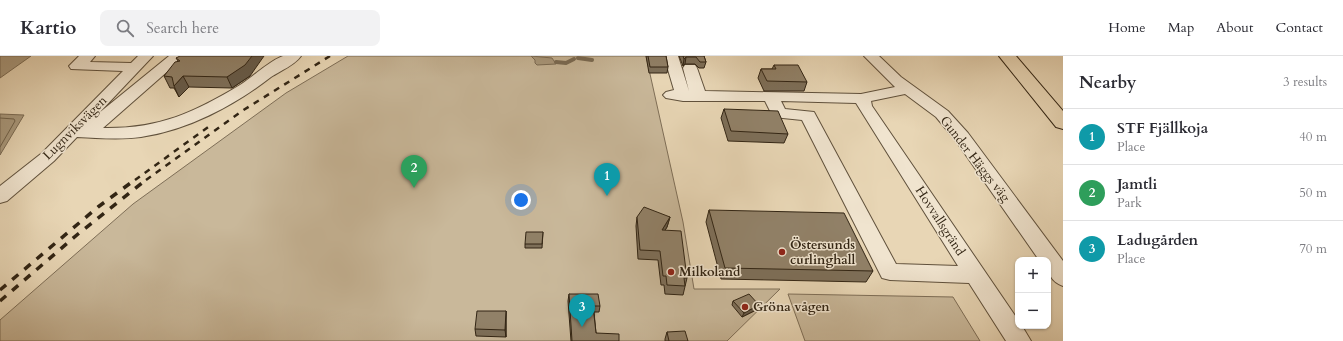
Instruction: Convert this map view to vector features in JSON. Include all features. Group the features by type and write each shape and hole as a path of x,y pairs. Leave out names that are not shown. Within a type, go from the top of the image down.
{"main road":[{"path":"1007,56 1063,122"}],"street":[{"path":"88,56 76,66 141,61"},
{"path":"80,133 106,116 178,56"},
{"path":"80,133 124,133 152,130 172,125 216,105 247,87 277,64 294,56"},
{"path":"671,56 677,96 862,100 872,95 908,89"},
{"name":"Gunder Häggs väg","path":"871,56 908,89 942,114 962,137 1063,277"},
{"name":"Lugnviksvägen","path":"0,196 80,133 141,61"},
{"path":"690,68 699,96"},
{"path":"771,97 779,114 808,115 890,272 976,275"},
{"name":"Hovvallsgränd","path":"862,100 864,106 1019,341"}],"shaded area":[{"path":"348,56 646,56 683,222 694,289 780,289 727,341 0,341 0,320 133,204 286,93"},
{"path":"788,294 953,297 980,341 805,341"}],"water":[{"path":"0,56 31,56 0,78"},
{"path":"531,56 552,58 556,64 537,65"},
{"path":"0,114 24,115 0,155"}],"building":[{"path":"180,56 252,56 245,65 227,77 183,76 174,86 172,77 164,76 175,62 180,61 176,58"},
{"path":"648,56 666,56 668,67 650,67"},
{"path":"683,56 704,56 706,62 700,62 696,57 686,57 684,59"},
{"path":"774,65 798,65 807,82 767,81 761,69 776,69"},
{"path":"724,109 778,111 788,134 731,131"},
{"path":"644,207 670,217 662,230 681,231 687,278 684,278 685,286 667,285 666,276 663,276 660,251 640,250 637,217"},
{"name":"Östersunds curlinghall","path":"709,210 844,213 873,271 725,268"},
{"path":"526,232 543,232 542,244 525,244"},
{"path":"569,294 598,294 600,306 593,306 596,333 619,334 619,341 572,341"},
{"name":"Gröna vågen","path":"749,294 759,305 744,313 733,301"},
{"path":"477,311 506,311 505,330 475,329"},
{"path":"685,331 688,341 669,341 667,332"}],"waterway":[{"path":"578,58 592,60"},
{"path":"556,62 566,63 574,59"}],"railway":[{"path":"146,180 242,111 330,56"},
{"path":"135,180 211,125"},
{"path":"0,290 98,207 136,179"},
{"path":"0,301 78,234 147,179"}],"place":[{"name":"Jamtli","path":"414,188"},
{"name":"STF Fjällkoja","path":"607,196"},
{"name":"Östersunds curlinghall","path":"782,252"},
{"name":"Milkoland","path":"671,272"},
{"name":"Gröna vågen","path":"745,307"},
{"name":"Ladugården","path":"582,327"}]}
